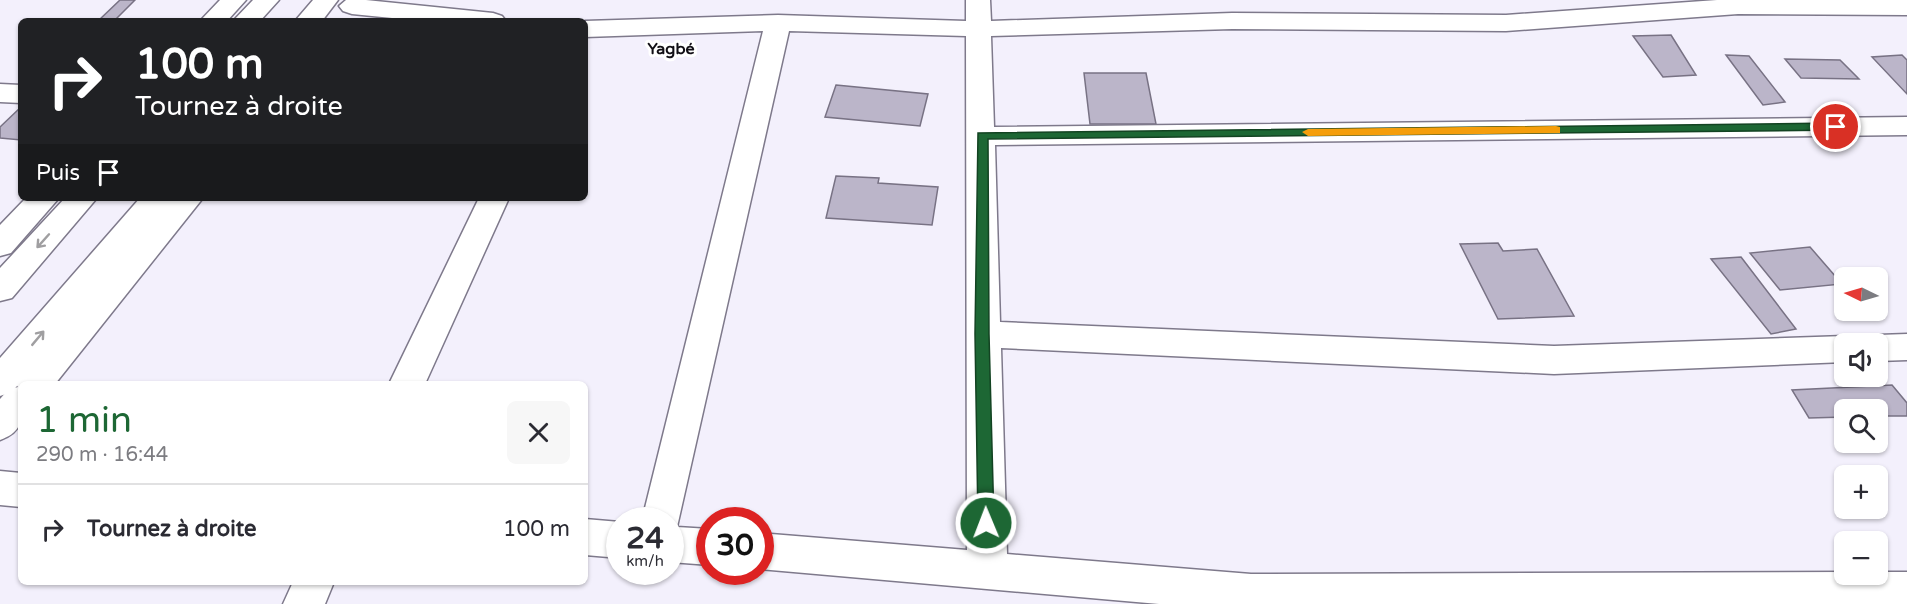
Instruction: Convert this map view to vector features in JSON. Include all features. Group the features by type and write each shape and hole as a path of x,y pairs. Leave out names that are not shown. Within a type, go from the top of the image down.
{"street":[{"path":"216,18 234,0"},
{"path":"249,18 267,0"},
{"path":"311,18 326,0"},
{"path":"1491,0 1506,23"},
{"path":"588,29 978,14 1229,10 1506,23 1736,3 1907,7"},
{"path":"349,9 457,18"},
{"path":"978,14 982,136 982,334 987,570"},
{"path":"664,507 778,23"},
{"path":"0,93 18,94"},
{"path":"982,136 1907,126"},
{"path":"0,245 41,201"},
{"path":"0,289 79,201"},
{"path":"0,382 154,201"},
{"path":"36,381 186,201"},
{"path":"408,381 493,201"},
{"path":"982,334 1554,360 1834,349"},
{"path":"1888,348 1907,347"},
{"path":"0,425 18,404"},
{"path":"0,488 18,489"},
{"path":"588,537 606,539"},
{"path":"774,552 987,570 1252,598 1907,591"},
{"path":"304,604 314,585"}],"building":[{"path":"120,0 135,0 117,18 101,18"},
{"path":"1671,35 1696,75 1663,77 1633,36"},
{"path":"1726,55 1749,56 1785,102 1763,105"},
{"path":"1902,55 1907,60 1907,94 1872,57"},
{"path":"1785,59 1840,60 1859,79 1801,78"},
{"path":"1084,73 1146,73 1156,124 1090,124"},
{"path":"836,85 928,94 920,126 825,117"},
{"path":"18,110 18,140 0,138 0,127"},
{"path":"836,176 879,178 878,183 938,187 932,225 826,218"},
{"path":"1498,243 1503,251 1537,249 1574,316 1498,319 1460,244"},
{"path":"1810,247 1834,275 1834,285 1780,290 1750,253"},
{"path":"1741,257 1796,329 1771,334 1711,259"},
{"path":"1892,385 1907,403 1907,416 1888,416 1888,399 1834,399 1834,417 1809,418 1792,390 1888,387"}],"slow traffic":[{"path":"1308,132 1556,130"}],"district":[{"name":"Yagbé","path":"671,48"}],"route":[{"path":"986,523 982,334 982,136 1836,127"}]}
